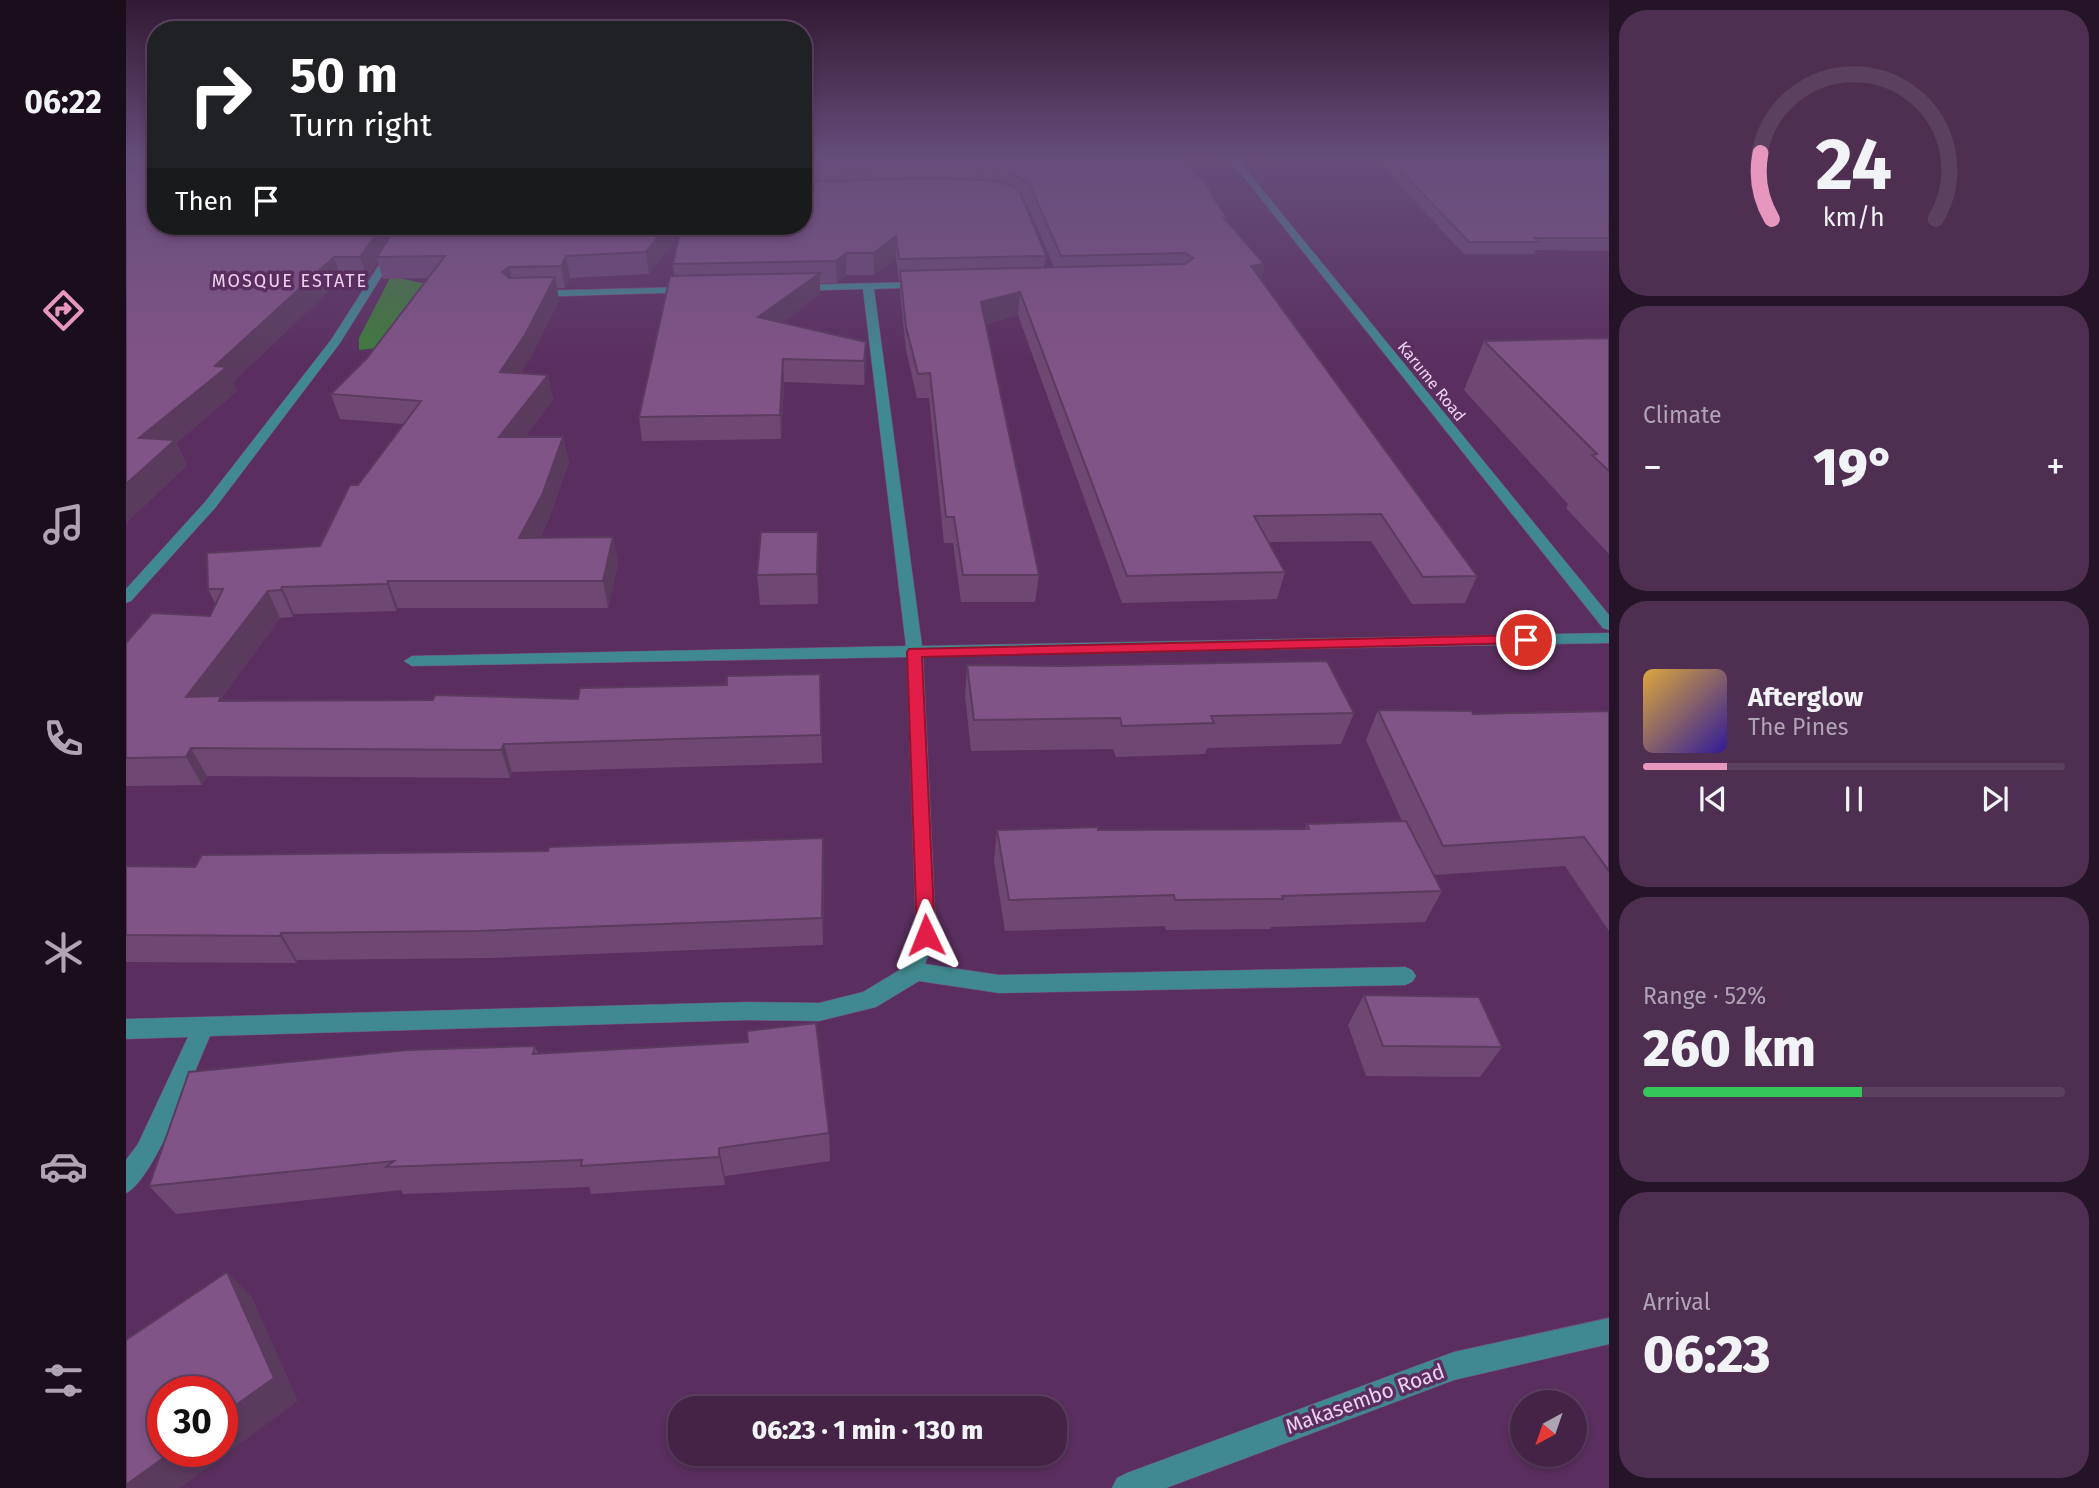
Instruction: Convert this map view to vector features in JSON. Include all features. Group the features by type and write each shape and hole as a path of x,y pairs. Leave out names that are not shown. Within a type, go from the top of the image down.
{"street":[{"name":"Karume Road","path":"1287,225 1609,625"},
{"path":"126,598 210,505 336,341 402,235"},
{"path":"786,288 934,285"},
{"path":"868,286 915,652 926,935 911,974"},
{"path":"514,295 705,290"},
{"path":"412,661 1609,638"},
{"path":"126,1029 748,1011 819,1012 868,1000 919,972 999,984 1405,976"},
{"path":"126,1181 146,1152 203,1028"},
{"name":"Makasembo Road","path":"1127,1488 1454,1366 1609,1331"}],"green space":[{"path":"391,276 426,284 415,344 359,350 359,338"}],"building":[{"path":"126,225 147,225 147,235 376,235 360,257 334,257 215,366 227,367 139,438 175,440 126,484"},
{"path":"812,225 1033,225 1046,256 899,259 896,236 874,253 846,253 836,261 673,264 679,235 812,235"},
{"path":"1048,225 1230,225 1264,264 1251,266 1477,576 1423,577 1381,514 1254,516 1285,572 1127,576 1020,292 981,302 1039,575 963,575 954,517 946,517 930,373 918,374 906,327 900,271 1185,264 1193,258 1185,253 1061,256"},
{"path":"1453,225 1609,225 1609,238 1535,238 1539,242 1469,242"},
{"path":"391,235 660,235 646,252 566,256 561,266 509,267 502,272 509,278 555,277 525,335 500,372 548,375 499,437 563,437 542,495 519,538 613,537 603,581 388,581 387,584 282,587 281,590 268,591 186,697 221,696 219,701 433,700 435,695 578,699 580,688 727,685 727,676 820,674 821,735 504,744 501,750 191,748 186,757 126,758 126,643 152,613 210,616 223,589 208,589 207,553 320,546 350,485 358,485 421,401 331,394 367,358 445,256 377,257"},
{"path":"820,273 758,317 866,342 864,361 783,359 780,415 639,417 670,276"},
{"path":"1609,338 1609,471 1592,455 1597,454 1484,341"},
{"path":"761,532 818,532 817,574 757,575"},
{"path":"1327,661 1354,713 1211,716 1214,723 1122,726 1120,718 974,720 967,665 1062,666"},
{"path":"1378,710 1472,711 1473,714 1609,711 1609,871 1584,837 1443,846"},
{"path":"1406,821 1442,891 1282,896 1283,899 1175,900 1174,895 1009,900 997,830 1098,827 1098,830 1309,829 1307,824"},
{"path":"823,838 822,918 478,931 281,933 280,936 126,935 126,866 195,867 202,855 548,851 549,847"},
{"path":"1364,995 1479,997 1502,1047 1383,1046"},
{"path":"816,1023 829,1133 719,1148 719,1157 581,1166 582,1160 386,1167 394,1161 149,1186 189,1072 407,1050 535,1046 533,1054 748,1042 747,1031"},
{"path":"227,1272 274,1378 238,1404 238,1376 147,1376 147,1467 151,1467 126,1485 126,1340"}],"district":[{"name":"MOSQUE ESTATE","path":"290,281"}],"route":[{"path":"926,935 915,652 1526,640"}]}
